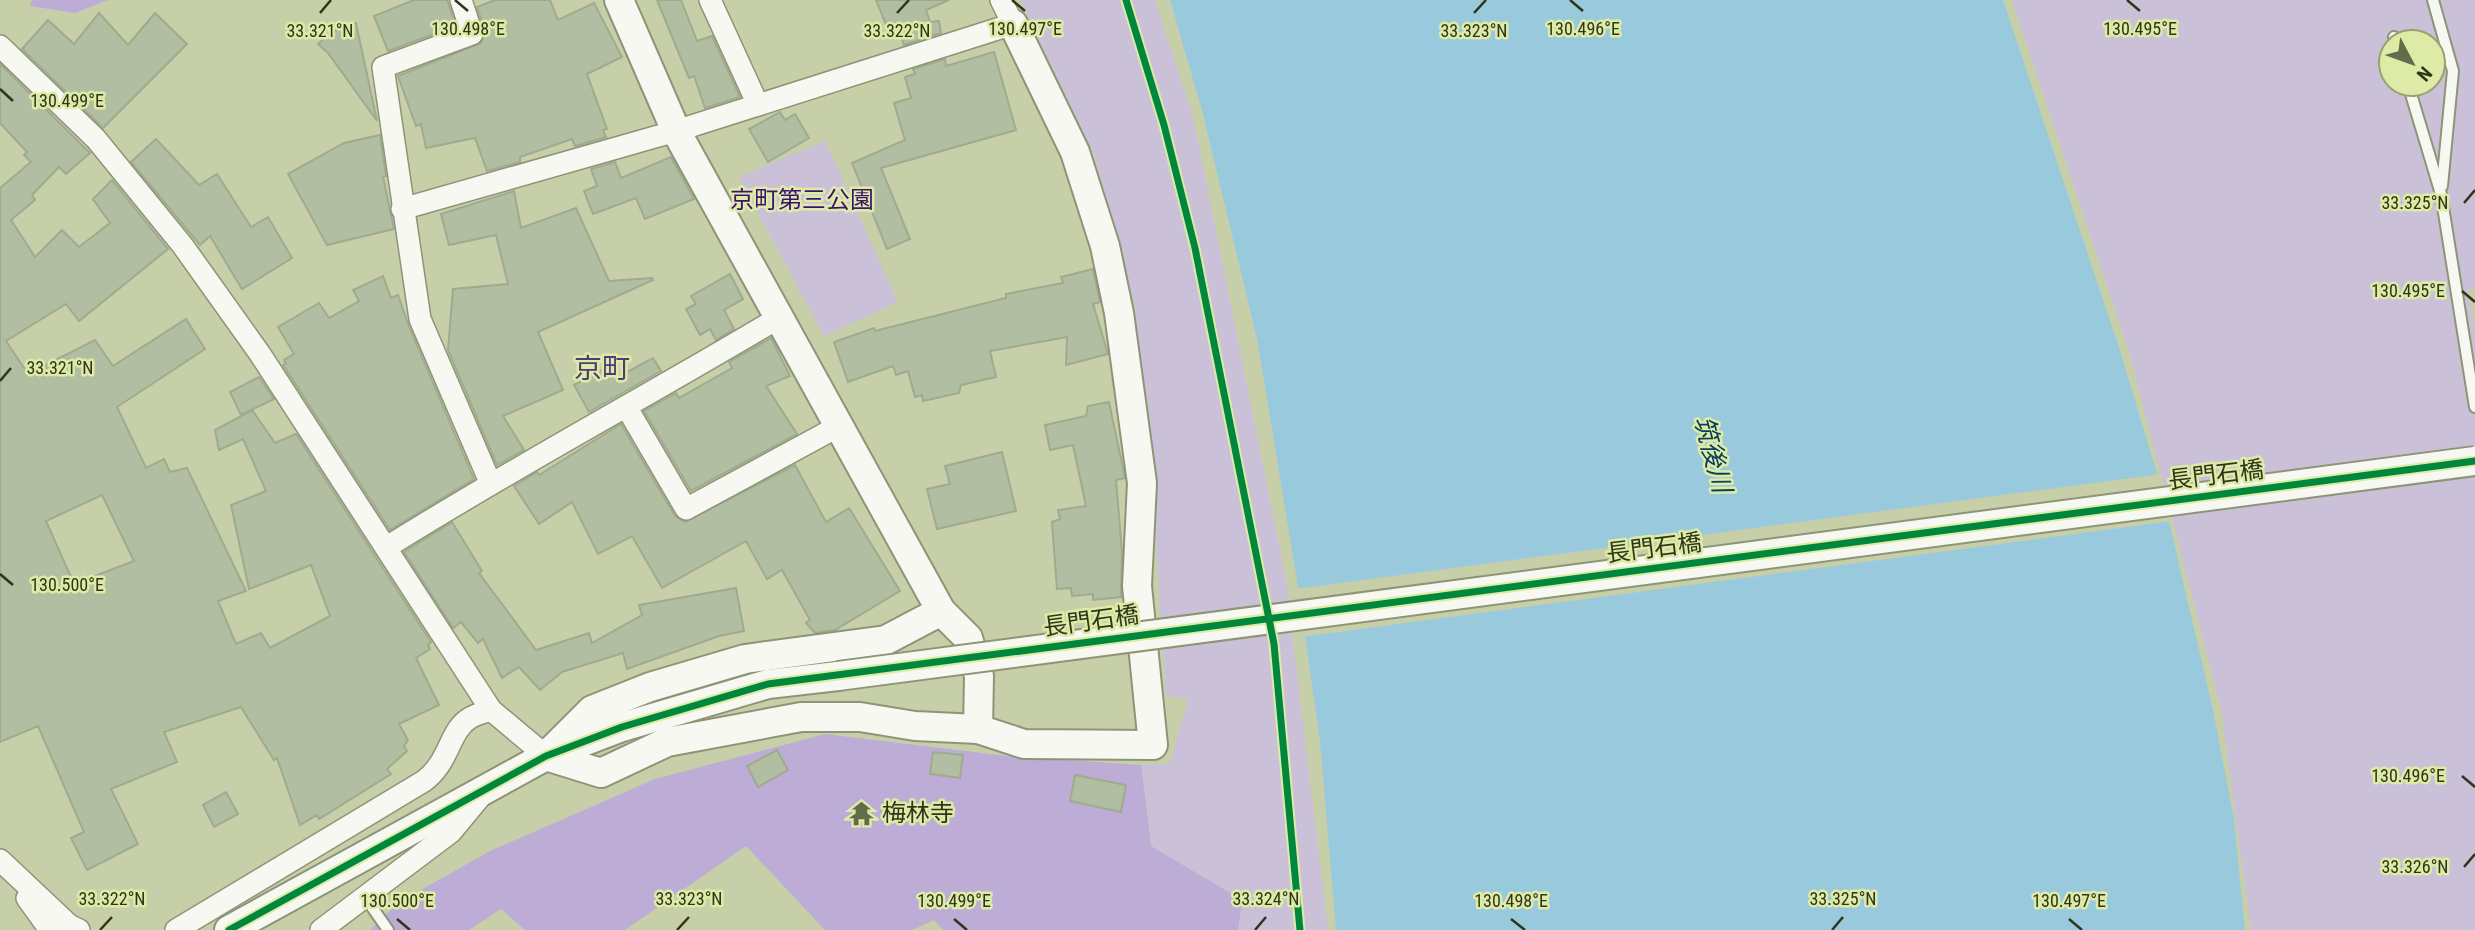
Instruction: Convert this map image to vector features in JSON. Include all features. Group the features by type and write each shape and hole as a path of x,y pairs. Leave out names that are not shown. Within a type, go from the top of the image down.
{"street":[{"path":"461,0 472,34 383,67 402,209 421,319 490,482"},
{"path":"619,0 676,131 941,611 968,638 979,676 978,729"},
{"path":"710,0 758,105"},
{"path":"0,46 96,139 183,246 260,354 491,710 546,756 601,773 667,742 801,717 860,718 915,726 978,729 1024,744 1153,745 1137,586 1142,483 1119,313 1105,246 1075,152 1007,12 758,105 402,209"},
{"path":"387,547 490,482 627,408 780,317"},
{"path":"627,408 686,509 839,426"},
{"name":"長門石橋","path":"546,756 622,727 768,684 2475,461"},
{"path":"229,930 546,756 592,710 650,687 745,659 886,640 941,611"},
{"path":"176,930 424,781 439,770 454,734 468,718 491,710"},
{"path":"321,930 451,832 491,785"},
{"path":"0,860 50,930"},
{"path":"0,860 69,925 79,930"}],"lane":[{"path":"2434,0 2453,71 2441,194"},
{"path":"2412,98 2441,194 2475,407"},
{"path":"365,897 388,930"}],"green space":[{"path":"1020,0 1155,0 1193,117 1286,580 1328,930 1238,930 1241,900 1151,846 1141,765 1170,763 1188,699 1166,696 1152,482 1135,307 1094,154"},
{"path":"2012,0 2475,0 2475,289 2468,291 2475,333 2475,930 2251,930 2221,709 2130,355"},
{"name":"京町第三公園","path":"825,141 898,302 824,336 739,177"}],"shaded area":[{"path":"32,0 108,0 75,13 30,6"},
{"name":"梅林寺","path":"825,734 1007,756 1141,765 1151,846 1242,900 1238,930 943,930 934,920 912,930 825,930 746,846 625,930 525,930 501,909 469,930 370,930 398,903 490,851 655,779"}],"water":[{"name":"筑後川","path":"1170,0 2003,0 2122,357 2161,487 2213,710 2234,820 2245,930 1336,930 1320,741 1297,580 1257,339 1203,114"}],"pier":[{"path":"2161,474 2173,521 1301,637 1295,589"}],"building":[{"path":"414,0 447,0 456,26 388,51 374,16"},
{"path":"495,0 550,0 558,20 594,3 622,57 587,74 607,129 603,130 606,137 575,146 572,139 520,157 520,162 487,171 475,138 426,148 421,124 416,126 398,76 481,43 485,31 477,7"},
{"path":"657,0 681,0 697,41 712,36 740,97 705,108 694,76 689,78"},
{"path":"876,0 949,0 926,10 930,22 939,21 941,33 904,45 896,23 887,27"},
{"path":"99,13 128,45 155,13 187,44 103,128 22,49 48,20 74,44"},
{"path":"356,23 377,121 328,53 318,44 331,32"},
{"path":"994,52 1016,130 881,168 910,239 887,249 852,163 905,140 894,103 911,98 905,77 915,74 913,69 945,59 946,66"},
{"path":"0,64 90,153 66,174 59,167 32,195 35,200 11,220 35,257 62,230 79,247 110,223 93,199 112,180 168,249 79,321 66,304 6,341 28,374 95,340 113,366 186,319 205,349 117,407 146,468 164,459 170,472 187,468 246,591 218,601 236,644 261,633 270,648 330,616 311,565 249,589 231,505 266,491 243,439 219,450 215,430 252,410 275,443 296,434 431,642 428,645 430,649 416,658 439,705 399,724 408,740 404,746 407,751 387,769 391,774 319,819 317,815 300,825 277,758 274,760 241,707 164,732 177,762 111,789 138,844 87,870 71,838 84,832 38,726 0,742 0,188 31,162 24,155 27,152 0,123","holes":["102,495 134,561 74,584 46,521"]},
{"path":"780,112 785,120 795,114 809,138 768,162 749,129"},
{"path":"380,135 386,176 383,177 394,229 327,245 288,174 344,143"},
{"path":"156,139 199,185 217,174 251,227 268,217 292,258 242,289 210,236 200,245 131,162"},
{"path":"671,157 694,199 645,219 636,198 593,214 584,191 597,186 591,169 615,162 621,178"},
{"path":"514,191 521,228 576,208 609,281 653,280 538,332 563,390 503,416 524,450 497,465 448,350 453,289 508,284 496,235 449,245 441,214"},
{"path":"1093,269 1100,302 1093,304 1108,354 1066,365 1067,337 990,351 996,377 961,385 959,393 923,401 922,395 915,397 908,371 896,375 893,366 848,382 834,342 874,328 875,331 1006,298 1006,294 1063,283 1061,277"},
{"path":"730,274 743,299 724,310 734,329 716,340 710,329 700,335 686,309 696,304 691,296"},
{"path":"383,276 391,298 398,295 474,479 390,530 283,365 286,364 284,360 294,354 278,327 319,303 329,318 359,301 353,290"},
{"path":"771,338 790,376 766,386 797,434 691,491 644,411 676,393 679,398 732,368 729,362"},
{"path":"653,358 661,371 589,412 574,385 611,365 618,377"},
{"path":"259,377 274,399 241,415 230,392"},
{"path":"1109,402 1125,478 1116,480 1122,552 1121,597 1093,600 1093,594 1072,596 1071,588 1057,589 1052,522 1060,519 1058,510 1086,506 1073,445 1050,450 1045,425 1086,416 1088,406"},
{"path":"621,424 675,516 685,522 795,465 826,522 849,508 900,591 835,630 815,633 806,623 810,620 782,570 767,579 746,541 662,588 632,536 598,554 572,502 539,524 514,486 537,472 539,475"},
{"path":"1002,452 1016,511 937,529 927,489 950,484 945,466"},
{"path":"452,522 482,571 479,573 536,650 589,633 592,643 642,615 639,605 736,588 744,631 719,636 627,669 623,653 562,672 540,690 519,667 502,678 483,639 478,643 461,622 453,628 404,552"},
{"path":"777,750 788,770 758,787 747,766"},
{"path":"933,752 963,755 960,778 930,774"},
{"path":"1075,775 1126,785 1121,812 1070,801"},
{"path":"226,792 238,814 214,827 203,805"}],"cycle path":[{"path":"1126,0 1164,125 1195,248 1274,644 1300,930"},
{"path":"229,930 546,756 622,727 768,684 2475,461"}],"place":[{"name":"梅林寺","path":"862,813"}],"district":[{"name":"京町","path":"602,368"}]}
